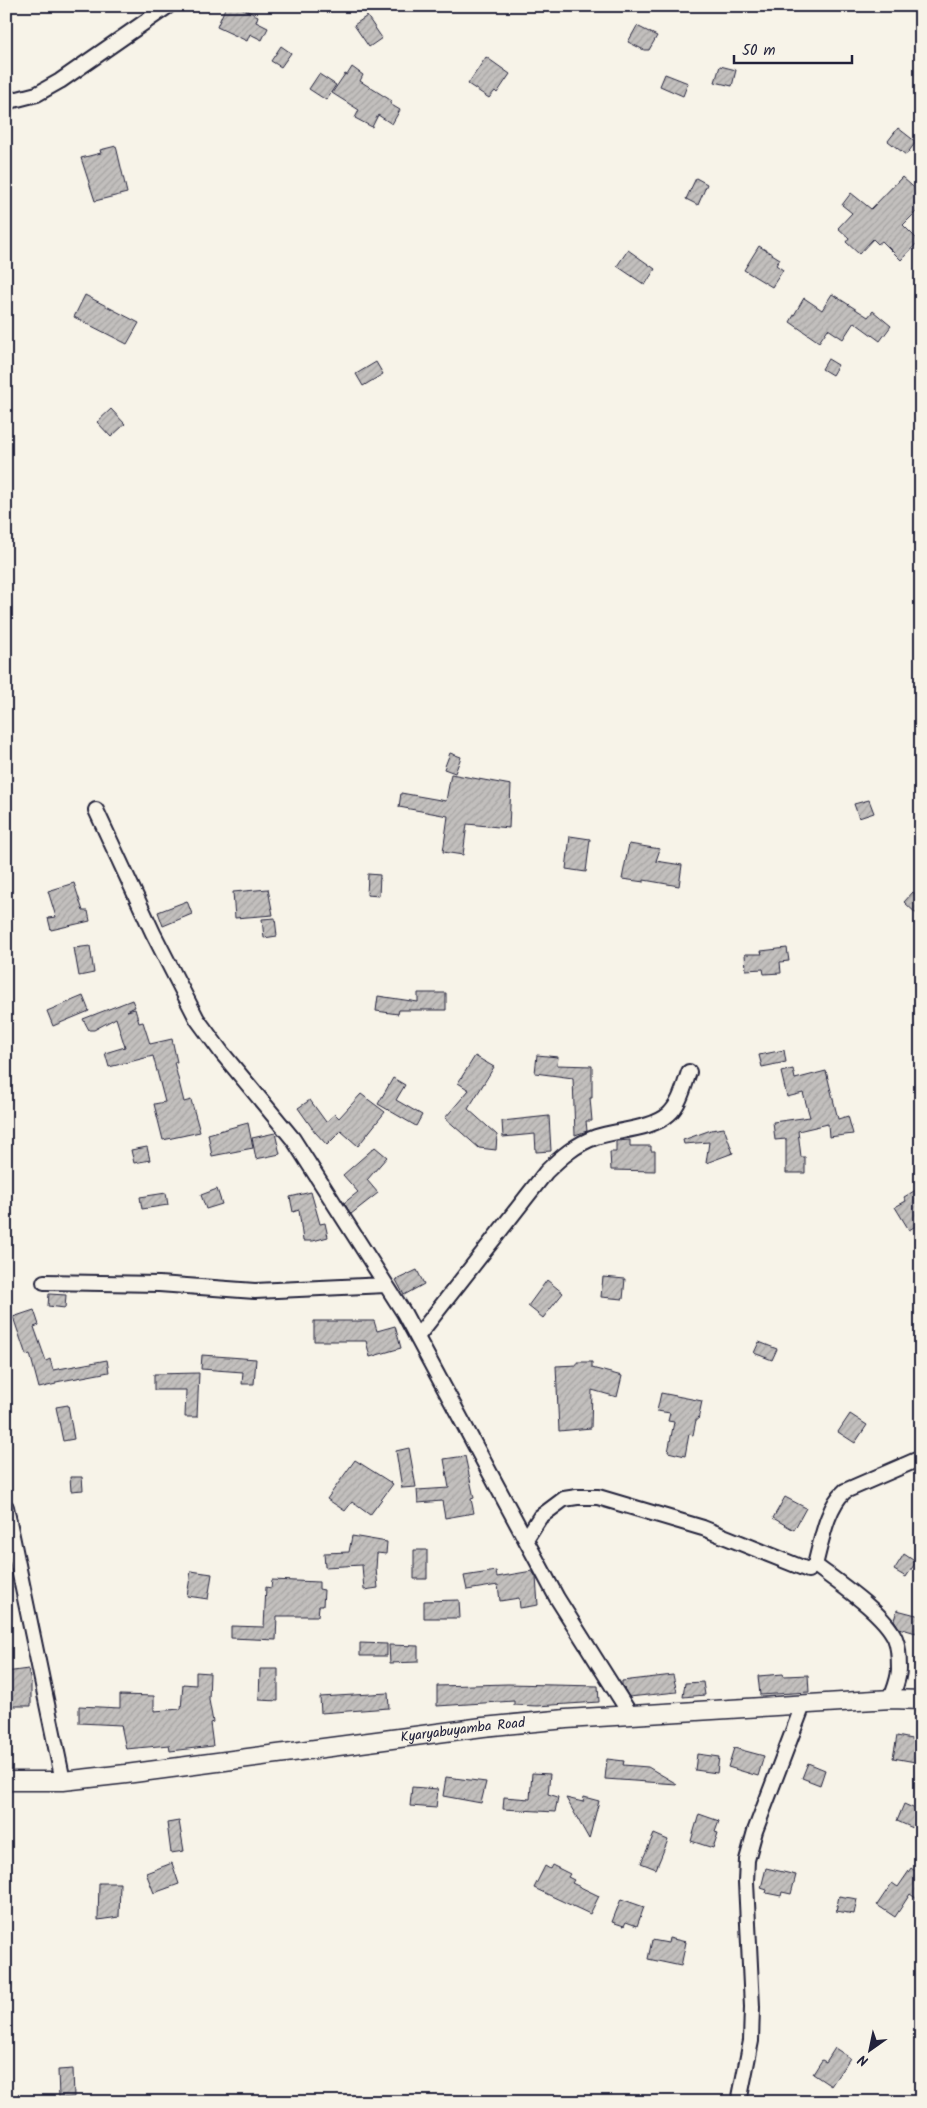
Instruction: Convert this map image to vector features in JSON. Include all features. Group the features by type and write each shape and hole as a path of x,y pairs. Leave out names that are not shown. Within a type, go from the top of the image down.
{"street":[{"path":"6,102 37,94 168,6"},
{"path":"96,810 153,933 198,1019 222,1053 293,1139 386,1285 417,1337 557,1598 630,1714"},
{"path":"417,1337 558,1160 575,1147 596,1137 658,1121 669,1114 677,1102 689,1072"},
{"path":"44,1282 159,1284 256,1292 386,1285"},
{"path":"526,1539 540,1517 564,1499 577,1497 598,1498 703,1528 808,1570 815,1565 833,1506 839,1496 845,1491 921,1458"},
{"path":"6,1507 63,1781"},
{"path":"815,1565 887,1625 895,1639 899,1655 899,1672 892,1699"},
{"name":"Kyaryabuyamba Road","path":"6,1781 63,1781 209,1764 483,1727 630,1714 892,1699 921,1700"},
{"path":"739,2102 751,2041 752,2007 746,1882 747,1860 755,1831 803,1705"}],"building":[{"path":"226,6 237,6 258,16 256,22 268,28 262,40 250,34 247,41 217,27"},
{"path":"367,16 382,38 369,47 354,25"},
{"path":"637,26 657,36 649,50 644,50 628,42"},
{"path":"281,46 291,53 281,67 271,61"},
{"path":"486,57 510,74 497,93 495,91 489,98 468,84"},
{"path":"720,66 736,70 732,86 715,82"},
{"path":"352,67 363,75 360,81 392,101 390,104 400,110 392,124 378,115 372,127 355,118 359,110 332,93"},
{"path":"319,74 336,85 326,100 309,89"},
{"path":"665,74 688,83 683,96 660,86"},
{"path":"898,128 916,142 906,155 888,141"},
{"path":"116,146 127,193 95,201 81,158 101,153 100,150"},
{"path":"902,177 921,194 921,207 903,225 919,241 901,260 882,241 878,244 873,239 859,254 846,242 849,238 838,228 852,213 842,205 851,193 871,209"},
{"path":"696,178 707,184 698,205 686,199"},
{"path":"759,246 780,259 776,265 783,270 772,287 744,270"},
{"path":"628,250 655,269 645,285 617,266"},
{"path":"832,294 868,317 873,311 891,326 880,341 854,322 843,339 828,329 819,342 790,322 804,298 822,310"},
{"path":"85,295 139,323 127,344 74,317"},
{"path":"828,359 838,365 832,375 822,369"},
{"path":"376,362 383,374 363,386 356,374"},
{"path":"111,409 125,424 111,437 97,422"},
{"path":"450,753 461,757 455,773 444,769"},
{"path":"451,774 511,785 509,828 467,824 463,855 443,852 448,816 399,807 401,793 446,801"},
{"path":"869,800 874,813 859,818 854,804"},
{"path":"570,836 590,839 586,872 566,869"},
{"path":"629,844 660,849 656,861 682,865 679,886 644,880 644,882 622,879"},
{"path":"368,874 380,875 379,896 367,895"},
{"path":"74,883 83,911 88,911 90,921 51,930 48,918 56,917 48,891"},
{"path":"268,889 273,915 235,918 233,892"},
{"path":"913,892 921,898 921,918 904,902"},
{"path":"187,901 192,914 163,926 158,912"},
{"path":"275,918 277,936 264,938 262,919"},
{"path":"90,946 94,973 79,976 74,948"},
{"path":"787,948 789,961 780,962 781,973 764,974 763,969 746,970 745,954 762,954 761,951"},
{"path":"418,993 446,993 446,1010 399,1010 398,1014 376,1011 378,996 418,1002"},
{"path":"83,996 89,1011 53,1026 47,1011"},
{"path":"132,1000 135,1007 127,1011 135,1009 139,1023 143,1022 150,1044 172,1039 177,1062 174,1062 184,1102 191,1100 200,1132 163,1140 154,1104 165,1102 153,1056 109,1067 105,1053 125,1047 116,1018 94,1030 89,1030 83,1019"},
{"path":"784,1050 786,1062 762,1067 759,1055"},
{"path":"537,1055 558,1057 557,1065 592,1066 592,1098 590,1098 592,1121 586,1121 587,1131 575,1135 573,1078 535,1073"},
{"path":"475,1056 494,1067 468,1109 497,1135 496,1150 479,1148 445,1118 469,1090 458,1083"},
{"path":"793,1069 795,1079 826,1071 838,1119 848,1116 853,1134 829,1137 828,1124 798,1131 801,1157 805,1157 805,1173 786,1173 786,1139 775,1140 773,1122 810,1117 803,1093 787,1097 781,1072"},
{"path":"393,1078 405,1085 396,1100 422,1115 416,1126 378,1104"},
{"path":"361,1094 385,1112 358,1146 341,1131 327,1145 298,1108 310,1100 326,1122 335,1114 339,1118"},
{"path":"549,1116 551,1151 536,1152 535,1134 503,1137 502,1121"},
{"path":"248,1123 253,1148 212,1156 208,1134"},
{"path":"724,1128 733,1153 706,1163 709,1142 684,1144 683,1140 711,1130"},
{"path":"275,1133 280,1154 256,1159 252,1138"},
{"path":"630,1140 630,1146 651,1146 651,1151 655,1151 655,1171 611,1170 610,1152 616,1152 616,1141"},
{"path":"147,1147 150,1160 134,1163 131,1150"},
{"path":"375,1147 387,1157 367,1180 378,1193 351,1214 344,1203 358,1192 343,1175"},
{"path":"921,1187 921,1223 909,1230 895,1207 906,1201 904,1197"},
{"path":"217,1189 222,1204 206,1209 201,1195"},
{"path":"311,1192 320,1224 325,1223 328,1237 313,1241 303,1241 299,1210 293,1212 290,1197"},
{"path":"166,1193 168,1205 142,1209 140,1197"},
{"path":"417,1270 424,1284 404,1295 396,1280"},
{"path":"603,1277 625,1279 623,1299 601,1297"},
{"path":"547,1280 563,1293 543,1318 528,1306"},
{"path":"49,1294 66,1295 65,1308 48,1306"},
{"path":"34,1310 39,1325 34,1327 46,1361 50,1359 53,1370 107,1360 109,1372 56,1382 56,1384 39,1388 30,1354 26,1355 13,1317"},
{"path":"314,1321 374,1321 377,1331 395,1326 401,1348 370,1357 366,1341 314,1341"},
{"path":"759,1342 777,1349 772,1360 754,1353"},
{"path":"202,1355 256,1359 254,1384 242,1384 243,1372 201,1369"},
{"path":"577,1362 592,1362 592,1368 622,1376 617,1397 592,1390 591,1428 559,1431 556,1366 577,1365"},
{"path":"199,1373 197,1417 185,1417 186,1390 154,1390 154,1374"},
{"path":"661,1393 702,1401 693,1435 689,1434 685,1456 668,1452 674,1422 668,1421 670,1413 657,1411"},
{"path":"68,1405 74,1439 63,1441 56,1407"},
{"path":"850,1414 867,1425 855,1443 838,1432"},
{"path":"409,1448 416,1487 402,1488 396,1451"},
{"path":"465,1456 474,1498 471,1499 474,1513 445,1518 442,1501 418,1503 417,1490 449,1488 444,1459"},
{"path":"355,1460 393,1484 370,1515 352,1502 345,1511 327,1499"},
{"path":"70,1477 82,1477 83,1490 71,1491"},
{"path":"785,1497 806,1508 794,1530 773,1518"},
{"path":"352,1536 387,1542 386,1554 377,1553 378,1588 364,1590 362,1565 325,1567 324,1553 349,1552"},
{"path":"414,1550 427,1550 427,1579 414,1579"},
{"path":"904,1554 916,1562 906,1577 894,1570"},
{"path":"191,1571 212,1574 208,1599 187,1596"},
{"path":"496,1571 497,1577 532,1571 536,1577 538,1605 520,1608 519,1598 500,1601 498,1585 467,1590 464,1576"},
{"path":"272,1580 319,1582 319,1589 324,1590 323,1606 319,1606 318,1616 277,1616 276,1640 231,1638 231,1626 264,1627 266,1587 271,1588"},
{"path":"459,1600 460,1618 424,1618 424,1601"},
{"path":"897,1610 920,1616 916,1633 899,1628 894,1620"},
{"path":"360,1643 387,1644 387,1656 360,1656"},
{"path":"389,1645 418,1646 418,1662 390,1663"},
{"path":"28,1669 31,1683 31,1706 6,1706 6,1672"},
{"path":"260,1669 278,1669 278,1701 259,1700"},
{"path":"196,1672 210,1673 209,1700 213,1722 210,1723 213,1746 170,1751 169,1745 126,1749 121,1725 79,1723 79,1706 120,1708 120,1695 154,1696 154,1711 181,1709 183,1684 196,1685"},
{"path":"783,1674 784,1676 808,1675 809,1692 760,1695 758,1676"},
{"path":"673,1675 677,1692 629,1697 622,1685 622,1681"},
{"path":"703,1682 705,1695 683,1697 685,1683"},
{"path":"508,1684 598,1686 599,1702 537,1706 514,1705 514,1701 437,1706 437,1686"},
{"path":"388,1693 389,1708 321,1713 320,1697"},
{"path":"897,1736 921,1741 921,1763 893,1758"},
{"path":"734,1748 764,1756 758,1776 728,1767"},
{"path":"697,1754 719,1757 717,1773 695,1770"},
{"path":"607,1759 624,1761 623,1765 648,1767 677,1784 605,1779"},
{"path":"808,1763 825,1770 820,1785 802,1778"},
{"path":"532,1773 550,1774 548,1794 558,1797 555,1812 503,1809 504,1797 530,1799"},
{"path":"446,1777 486,1782 481,1803 443,1796"},
{"path":"412,1787 438,1789 436,1808 410,1806"},
{"path":"584,1797 599,1801 589,1839 566,1798 583,1802"},
{"path":"904,1804 920,1811 913,1828 897,1821"},
{"path":"699,1814 719,1821 715,1832 718,1833 713,1848 691,1841"},
{"path":"179,1821 184,1851 171,1853 167,1823"},
{"path":"654,1834 668,1840 656,1869 641,1863"},
{"path":"172,1863 179,1884 154,1893 146,1873"},
{"path":"552,1865 570,1874 568,1877 574,1880 572,1883 599,1896 590,1914 534,1888 545,1866 550,1869"},
{"path":"766,1868 796,1875 791,1894 782,1892 781,1896 766,1893 767,1890 761,1888"},
{"path":"911,1868 921,1875 921,1902 910,1894 895,1917 877,1905 892,1883 898,1887"},
{"path":"99,1883 120,1883 119,1917 98,1920"},
{"path":"839,1896 857,1899 854,1914 836,1911"},
{"path":"621,1899 644,1907 637,1926 626,1922 624,1926 612,1922"},
{"path":"669,1938 686,1942 681,1966 648,1959 652,1940 668,1943"},
{"path":"835,2048 850,2058 831,2086 813,2074 822,2060 826,2062"},
{"path":"73,2069 74,2097 59,2098 58,2070"}]}
